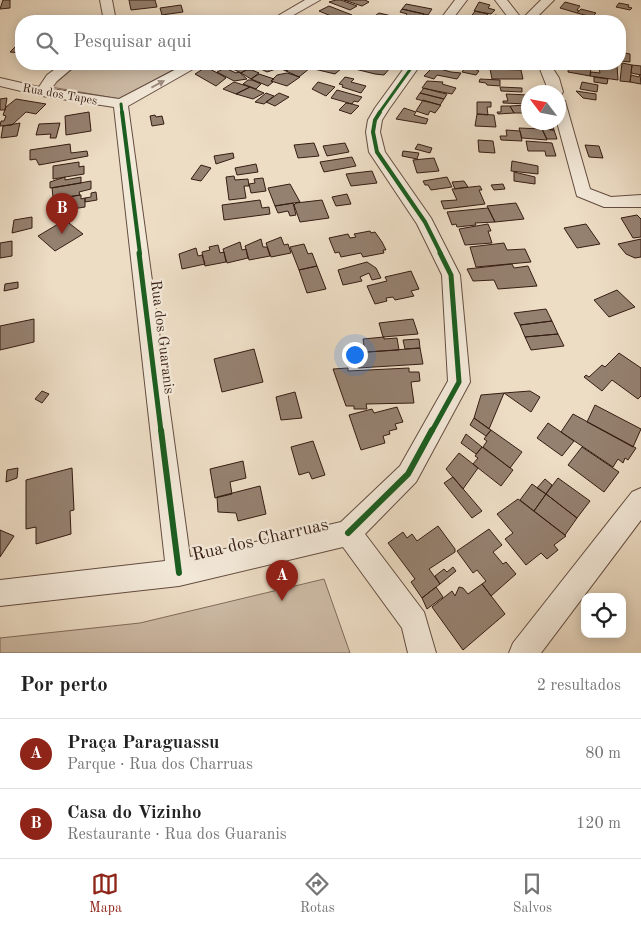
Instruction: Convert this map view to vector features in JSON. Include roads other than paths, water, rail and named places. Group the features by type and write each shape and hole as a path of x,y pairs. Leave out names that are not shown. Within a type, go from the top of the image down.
{"street":[{"path":"106,0 109,15"},
{"path":"282,15 293,5 314,0"},
{"path":"450,15 461,0"},
{"path":"501,0 512,15"},
{"path":"532,15 548,0"},
{"path":"42,92 52,78 62,70"},
{"path":"121,104 183,70"},
{"path":"410,70 382,108 375,120 373,132 377,152 425,222 451,275 459,382 408,474 348,533 414,622 422,653"},
{"path":"547,70 554,85"},
{"name":"Rua dos Tapes","path":"0,82 42,92 121,104"},
{"name":"Rua dos Guaranis","path":"121,104 179,573"},
{"path":"566,130 583,192 595,200 609,203 641,200"},
{"path":"523,653 641,500"},
{"name":"Rua dos Charruas","path":"0,593 179,573 348,533"}],"place":[{"name":"Casa do Vizinho","path":"62,234"},
{"name":"Praça Paraguassu","path":"282,601"}]}
